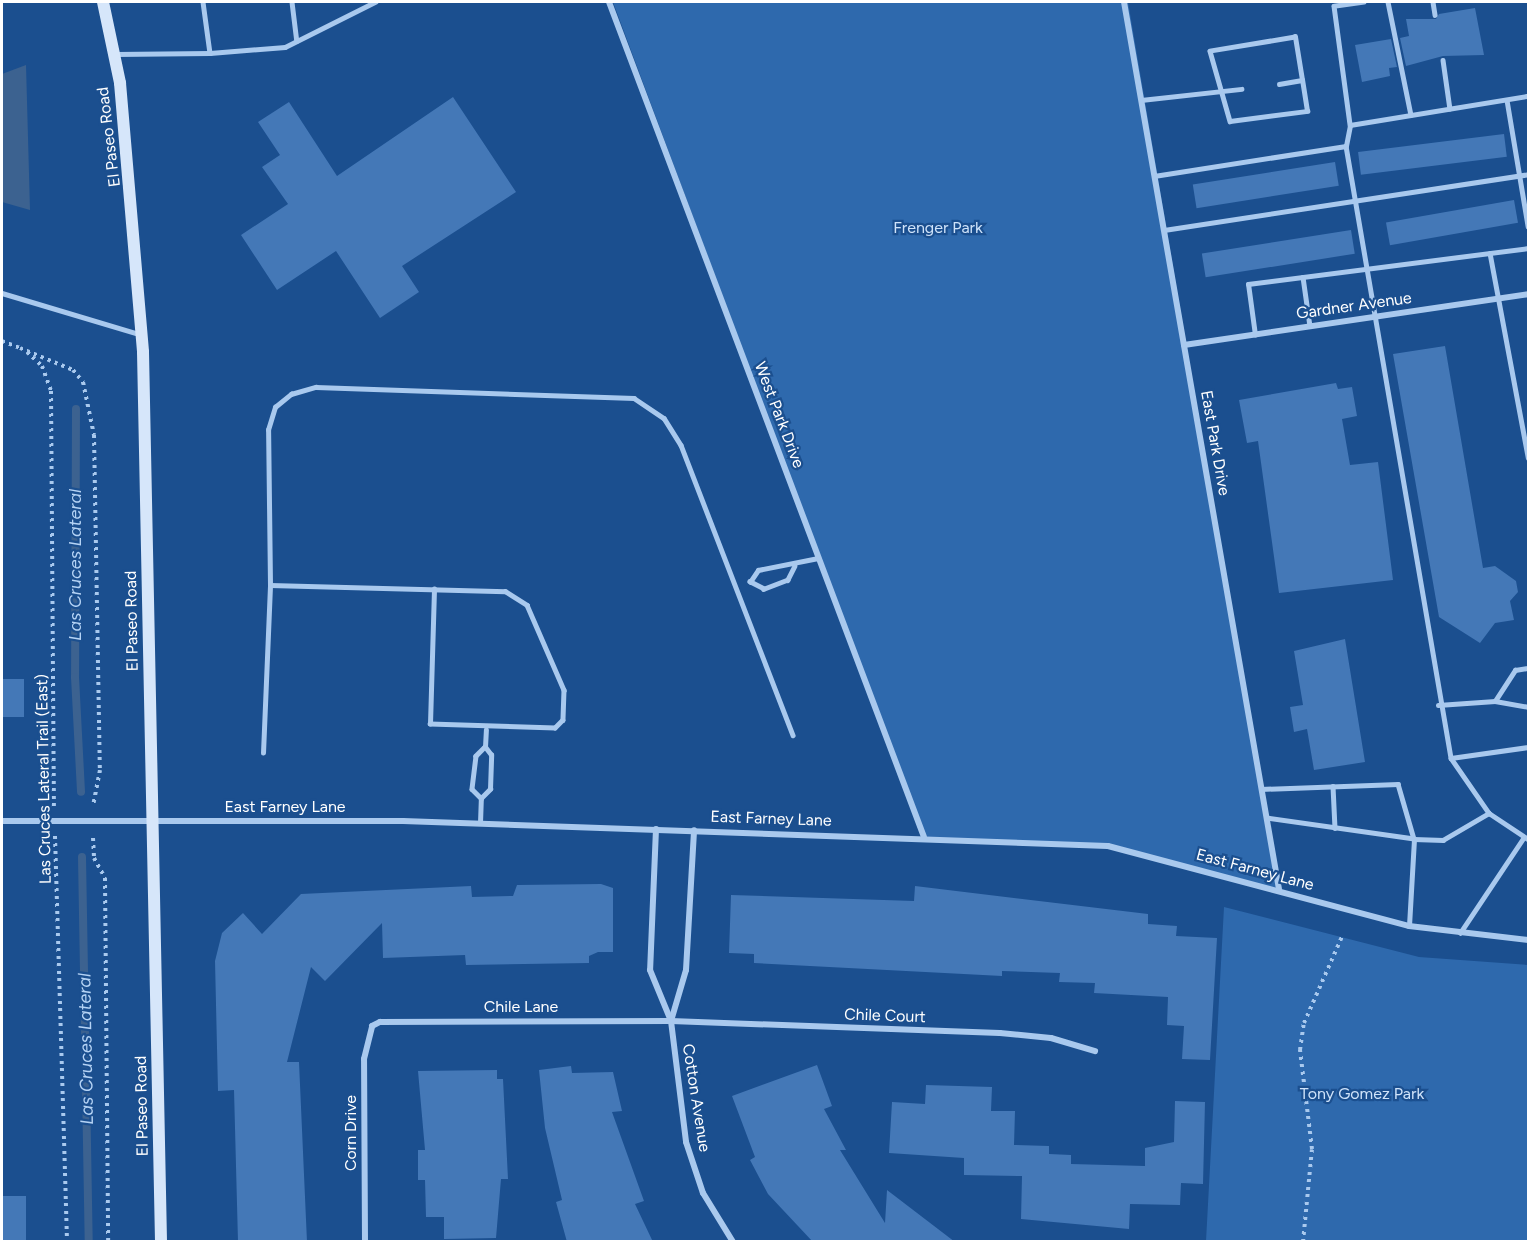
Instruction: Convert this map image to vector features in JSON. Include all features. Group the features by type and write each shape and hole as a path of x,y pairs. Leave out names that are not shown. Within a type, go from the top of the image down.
{"main road":[{"name":"El Paseo Road","path":"103,2 113,54 134,213 142,335 161,1242"}],"street":[{"name":"West Park Drive","path":"609,2 924,837"},
{"name":"East Park Drive","path":"1124,2 1278,889"},
{"name":"Gardner Avenue","path":"1184,345 1528,294"},
{"name":"East Farney Lane","path":"2,821 153,819 480,824 924,837 1108,846 1278,889 1409,926 1528,940"},
{"name":"Cotton Avenue","path":"656,829 650,970 671,1021 686,1142 703,1193 733,1242"},
{"name":"Cotton Avenue","path":"671,1021 686,970 694,830"},
{"name":"Chile Lane","path":"372,1026 393,1019 671,1021"},
{"name":"Chile Court","path":"671,1021 1000,1033 1051,1038 1095,1052"},
{"name":"Corn Drive","path":"365,1242 364,1059 372,1026"}],"lane":[{"path":"203,2 210,53"},
{"path":"292,2 297,40"},
{"path":"113,54 210,53 285,47 375,2"},
{"path":"1364,2 1334,6 1350,125 1346,146 1438,705 1451,758 1489,813 1526,838 1460,933"},
{"path":"1388,2 1412,115"},
{"path":"1433,2 1435,15"},
{"path":"1295,37 1302,81 1307,111 1230,121 1219,92 1210,51 1295,37"},
{"path":"1443,60 1450,109"},
{"path":"1279,84 1302,81"},
{"path":"1141,100 1241,89"},
{"path":"1350,125 1528,96"},
{"path":"1507,100 1528,226"},
{"path":"1155,176 1346,146"},
{"path":"1164,230 1528,174"},
{"path":"1255,334 1248,284 1365,267 1528,248"},
{"path":"1490,253 1528,457"},
{"path":"1302,277 1310,326"},
{"path":"2,293 142,335"},
{"path":"263,753 270,585 268,430 275,407 291,394 316,387 633,398 664,418 681,445 793,735"},
{"path":"737,588 750,582 758,570 781,564 795,566 818,558"},
{"path":"750,582 764,589 788,580 795,566"},
{"path":"270,585 434,589 505,591 527,605 564,690 565,711 555,728 486,730 430,724 434,589"},
{"path":"1495,701 1515,670 1528,668"},
{"path":"1438,705 1495,701 1528,707"},
{"path":"480,824 481,798 489,789 491,755 485,747 486,730"},
{"path":"481,798 472,789 476,756 485,747"},
{"path":"1451,758 1528,747"},
{"path":"1261,789 1398,784 1414,840 1409,926"},
{"path":"1333,786 1335,828"},
{"path":"1266,818 1414,840 1443,840 1489,813"}],"path":[{"name":"Las Cruces Lateral Trail (East)","path":"2,340 20,348 42,366 51,391 55,822 67,1242"},
{"path":"20,348 73,370 83,382 94,435 100,770 93,821 94,858 105,878 108,1242"},
{"path":"1303,1242 1312,1149 1303,1032 1343,934"}],"green space":[{"name":"Frenger Park","path":"613,2 1128,2 1279,889 1108,846 924,837"},
{"name":"Tony Gomez Park","path":"1224,907 1419,957 1528,965 1528,1241 1206,1241"}],"shaded area":[{"path":"26,65 30,210 2,202 2,74"}],"building":[{"path":"1475,8 1484,55 1443,56 1406,66 1400,38 1409,36 1406,19 1436,19 1439,14"},
{"path":"1391,39 1397,67 1389,68 1390,76 1362,82 1355,45"},
{"path":"453,97 516,192 402,266 419,292 380,318 336,251 277,290 241,235 288,204 262,167 280,155 258,122 289,102 337,176"},
{"path":"1504,134 1507,157 1361,175 1358,152"},
{"path":"1335,162 1339,186 1197,208 1193,185"},
{"path":"1514,200 1518,223 1390,245 1386,223"},
{"path":"1351,230 1355,254 1206,277 1202,254"},
{"path":"1445,346 1483,568 1495,566 1516,581 1518,592 1510,601 1514,620 1495,623 1480,643 1439,617 1393,354"},
{"path":"1336,383 1338,389 1352,387 1357,416 1342,419 1350,465 1378,462 1393,580 1279,593 1258,441 1247,443 1239,400"},
{"path":"1345,639 1365,762 1314,770 1307,729 1294,732 1290,707 1303,705 1294,651"},
{"path":"2,679 24,679 24,717 2,717"},
{"path":"601,884 613,888 613,952 598,952 589,956 589,963 466,965 465,955 383,958 382,923 325,981 311,967 287,1062 299,1062 307,1242 238,1242 234,1090 218,1091 215,961 222,933 243,913 262,934 301,894 471,886 472,897 513,896 517,885"},
{"path":"915,886 1148,914 1148,924 1177,926 1176,936 1217,938 1210,1060 1182,1059 1184,1026 1167,1025 1168,997 1094,993 1095,983 1059,982 1060,973 1002,971 1002,976 754,963 754,954 729,953 731,895 914,901"},
{"path":"817,1065 832,1106 824,1109 846,1150 840,1150 885,1223 887,1190 955,1242 813,1242 768,1194 750,1160 755,1157 732,1096"},
{"path":"571,1066 572,1073 613,1072 622,1111 612,1112 644,1201 635,1204 653,1242 567,1242 556,1202 562,1200 545,1128 539,1070"},
{"path":"497,1070 497,1079 503,1079 508,1179 501,1179 496,1238 444,1239 444,1217 426,1217 425,1180 418,1180 418,1150 425,1150 418,1071"},
{"path":"926,1085 992,1087 991,1111 1015,1111 1014,1145 1049,1146 1049,1154 1071,1155 1071,1164 1145,1166 1145,1148 1174,1142 1175,1101 1205,1102 1203,1184 1181,1183 1180,1205 1130,1204 1129,1229 1021,1219 1022,1176 964,1175 964,1158 889,1153 892,1102 925,1104"},
{"path":"2,1196 26,1196 26,1242 2,1242"}],"waterway":[{"name":"Las Cruces Lateral","path":"76,409 75,677 81,792"},
{"name":"Las Cruces Lateral","path":"82,857 89,1242"}]}
